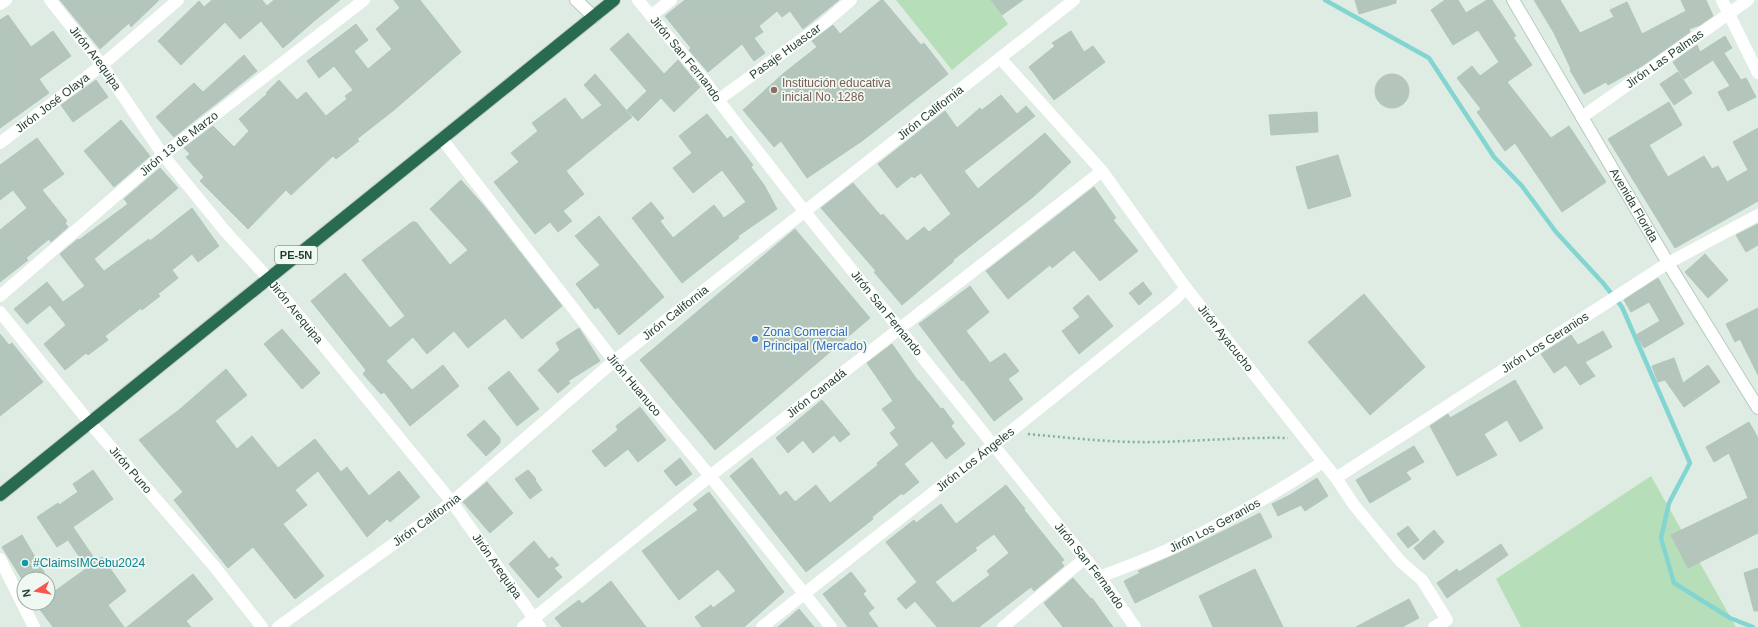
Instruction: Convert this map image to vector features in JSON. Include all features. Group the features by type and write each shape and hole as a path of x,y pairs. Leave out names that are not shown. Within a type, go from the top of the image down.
{"highway":[{"name":"PE-5N","path":"0,495 614,0"}],"street":[{"path":"0,4 6,0"},
{"name":"Jirón Arequipa","path":"50,0 102,65 163,155 225,232 268,278 452,502 536,623"},
{"name":"Jirón José Olaya","path":"0,143 102,65 178,0"},
{"name":"Jirón 13 de Marzo","path":"0,296 163,155 364,0"},
{"path":"576,0 594,17"},
{"name":"Jirón San Fernando","path":"638,0 652,15 706,82 718,100 805,212 1100,577 1135,627"},
{"path":"652,15 671,0"},
{"name":"Pasaje Huascar","path":"718,100 823,24 851,0"},
{"name":"Jirón California","path":"278,627 452,502 614,361 1074,0"},
{"name":"Avenida Florida","path":"1513,0 1668,263 1758,408"},
{"path":"1722,0 1758,73"},
{"name":"Jirón Las Palmas","path":"1582,117 1748,0"},
{"name":"Jirón Ayacucho","path":"1000,58 1102,171 1186,288 1336,478 1354,505 1401,562 1422,580 1447,620 1434,627"},
{"name":"Jirón Huanuco","path":"442,139 614,361 710,476 831,627"},
{"name":"Jirón Canadá","path":"523,627 536,623 710,476 899,327 1102,171"},
{"name":"Jirón Los Geranios","path":"1336,478 1668,263 1758,215"},
{"name":"Jirón Los Ángeles","path":"762,627 1010,432 1174,300 1186,288"},
{"name":"Jirón Puno","path":"0,312 90,423 214,566 262,627"},
{"name":"Jirón Los Geranios","path":"1100,577 1174,547 1272,495 1323,462"},
{"path":"0,559 34,627"},
{"path":"1003,627 1084,559"}],"path":[{"path":"1010,432 1087,440 1155,442 1254,437 1305,439"}],"green space":[{"path":"896,0 991,0 1008,24 952,70"},
{"path":"1651,476 1736,627 1521,627 1496,579"}],"building":[{"path":"60,0 159,0 131,27 129,23 100,49"},
{"path":"212,0 262,0 267,6 274,0 340,0 283,48 261,21 240,39 225,22 181,65 158,41 199,1 204,7"},
{"path":"394,0 420,0 461,52 394,110 357,139 359,141 336,159 333,156 291,195 286,190 248,229 200,181 204,177 186,157 190,154 184,148 213,126 234,147 249,131 239,119 267,94 266,93 279,80 297,100 306,92 326,116 347,99 345,96 353,90 334,66 319,78 307,61 356,24 368,40 354,51 368,69 392,49 376,29 400,8"},
{"path":"685,0 839,0 803,29 790,11 782,17 777,11 759,26 763,32 754,38 765,53 754,61 742,44 708,72 689,50 691,48 665,16"},
{"path":"881,0 883,0 921,45 924,43 948,74 862,141 807,178 781,141 774,147 743,110 784,73 817,47 812,41 833,25 840,34"},
{"path":"991,0 1023,0 1002,15"},
{"path":"1355,0 1396,0 1396,3 1359,14"},
{"path":"1445,0 1458,0 1466,13 1487,0 1492,0 1516,36 1513,37 1532,65 1507,82 1551,138 1569,126 1606,182 1562,212 1515,143 1505,151 1477,112 1481,109 1457,78 1472,66 1480,76 1499,62 1478,30 1453,45 1431,10"},
{"path":"1534,0 1560,0 1580,33 1614,17 1610,10 1627,2 1642,34 1686,11 1681,0 1706,0 1713,16 1700,25 1689,29 1690,32 1642,66 1608,85 1606,82 1584,94 1570,70 1571,69 1554,33"},
{"path":"8,15 31,47 53,31 71,56 39,79 49,93 0,128 0,20"},
{"path":"1071,31 1084,52 1093,46 1105,62 1054,100 1029,67 1055,46 1052,43"},
{"path":"628,33 664,74 678,60 700,87 674,112 661,98 638,121 627,110 647,91 610,49"},
{"path":"1725,36 1732,48 1724,53 1741,80 1746,78 1756,97 1728,111 1718,92 1730,86 1713,60 1684,79 1673,62 1697,45 1700,52"},
{"path":"244,55 257,71 174,137 156,117 194,83 203,92"},
{"path":"1678,72 1692,93 1674,105 1660,84"},
{"path":"595,74 632,117 566,171 584,194 563,211 572,221 558,232 550,222 535,234 494,182 519,162 511,153 538,131 532,123 565,98 582,120 602,105 584,85"},
{"path":"1392,74 1404,79 1409,91 1404,103 1392,108 1380,103 1375,91 1380,79"},
{"path":"96,80 108,97 73,122 61,105"},
{"path":"1001,95 1017,114 1026,106 1035,116 964,171 978,189 1045,133 1071,162 1033,197 953,260 954,261 902,305 874,272 876,271 821,208 853,183 881,216 883,214 907,241 924,227 929,232 951,214 921,173 914,178 912,176 897,188 878,164 945,111 957,128 980,108 982,110"},
{"path":"1669,102 1682,125 1649,145 1668,177 1704,156 1712,169 1718,166 1727,182 1748,170 1733,142 1758,128 1758,201 1675,248 1608,139"},
{"path":"1317,112 1318,132 1271,135 1269,115"},
{"path":"707,114 727,139 731,136 753,165 751,167 764,185 777,209 738,236 739,238 682,283 632,218 651,202 664,218 660,221 673,238 714,205 724,218 746,202 722,170 693,193 673,168 692,153 679,136"},
{"path":"121,120 150,156 114,187 84,151"},
{"path":"37,138 64,174 42,190 67,221 65,223 68,227 51,242 49,239 26,258 28,260 0,282 0,230 27,208 13,190 0,200 0,165"},
{"path":"1338,155 1351,196 1308,209 1296,167"},
{"path":"160,168 178,188 94,259 104,271 149,239 150,241 192,208 219,246 198,262 192,254 172,270 178,278 158,294 160,296 142,310 141,308 105,336 108,340 88,355 86,353 65,370 44,344 66,325 50,305 27,324 14,309 47,282 63,302 85,286 60,254 78,239 79,240 128,204 124,199"},
{"path":"461,180 484,206 562,306 522,339 505,318 468,348 454,331 427,354 413,337 386,361 412,390 443,365 459,386 410,426 384,392 381,394 363,374 366,370 311,301 345,273 390,328 405,316 362,260 412,222 416,222 450,265 468,250 430,209"},
{"path":"1094,187 1116,218 1113,220 1138,251 1100,281 1074,250 1052,268 1050,265 1008,299 986,271"},
{"path":"599,216 664,297 619,335 598,307 595,309 576,284 600,265 575,236"},
{"path":"1758,224 1758,245 1746,252 1736,235"},
{"name":"Zona Comercial Principal (Mercado)","path":"795,229 870,318 715,450 640,360"},
{"path":"1705,254 1728,280 1708,298 1685,272"},
{"path":"1658,278 1684,324 1644,348 1636,335 1660,321 1649,302 1631,312 1624,300"},
{"path":"1143,282 1152,294 1139,305 1129,293"},
{"path":"970,286 989,312 966,331 990,363 1005,353 1019,371 1008,379 1023,399 994,421 919,324"},
{"path":"1364,294 1425,367 1370,415 1308,342"},
{"path":"1088,295 1113,326 1079,354 1062,331 1080,317 1073,308"},
{"path":"1758,308 1758,375 1740,339 1735,342 1726,324"},
{"path":"579,328 600,361 568,381 570,383 558,393 538,370 560,350 556,343"},
{"path":"282,329 320,373 302,389 264,344"},
{"path":"1603,331 1612,347 1585,362 1595,376 1580,385 1566,365 1554,373 1541,354 1571,335 1578,345"},
{"path":"0,334 9,345 12,343 43,382 0,416"},
{"path":"892,344 918,381 941,409 943,408 954,423 951,426 965,444 946,459 932,441 904,464 919,482 903,495 902,493 872,517 873,519 806,572 730,476 752,458 780,496 786,491 795,502 816,485 830,503 878,465 877,463 899,445 890,433 896,428 882,409 893,401 867,363"},
{"path":"1674,358 1683,383 1708,365 1720,382 1684,407 1665,380 1658,382 1652,366"},
{"path":"226,369 247,395 215,421 237,449 252,436 278,468 315,439 341,472 347,467 369,496 399,471 420,497 390,522 387,519 367,537 318,471 295,490 307,505 283,524 324,576 295,599 253,547 228,568 174,500 183,492 139,440 179,410"},
{"path":"509,371 539,409 517,426 488,388"},
{"path":"1515,380 1543,428 1520,442 1507,420 1484,434 1497,455 1457,476 1430,426 1448,414 1450,418"},
{"path":"822,400 850,434 840,442 834,435 813,453 803,440 788,453 776,438"},
{"path":"640,407 666,440 638,462 628,449 605,467 592,451 618,430 616,426"},
{"path":"484,420 500,438 500,443 486,456 467,435"},
{"path":"1749,422 1758,438 1758,533 1688,568 1671,535 1748,498 1729,453 1714,462 1706,447"},
{"path":"1414,446 1424,462 1406,472 1411,479 1370,503 1356,480"},
{"path":"680,458 692,474 676,486 664,471"},
{"path":"93,470 113,499 73,527 96,561 102,557 126,591 108,605 124,627 53,627 41,611 56,611 56,590 87,568 68,540 57,547 37,517 58,503 59,505 78,492 73,484"},
{"path":"528,470 536,479 535,480 542,490 530,499 515,479"},
{"path":"1317,478 1328,496 1305,511 1301,505 1278,516 1272,504 1290,495"},
{"path":"487,482 513,513 490,533 463,502"},
{"path":"1006,485 1064,560 1061,562 1064,566 1034,591 1031,587 979,627 937,627 915,601 906,609 897,599 917,582 886,542 914,520 916,523 941,504 956,524","holes":["994,534 1009,553 987,571 990,575 953,603 935,582 977,550 975,548"]},
{"path":"709,492 784,592 744,627 702,627 695,617 711,605 713,608 736,591 718,569 679,600 642,551 698,510 693,504"},
{"path":"1260,513 1272,537 1135,603 1124,581 1140,573 1138,571 1179,553"},
{"path":"1408,526 1419,540 1408,548 1397,534"},
{"path":"1434,530 1444,542 1424,560 1414,548"},
{"name":"#ClaimsIMCebu2024","path":"22,535 43,571 17,571 2,547"},
{"path":"534,541 549,559 552,557 559,565 554,568 562,577 538,598 509,564"},
{"path":"1501,544 1508,555 1447,598 1437,583 1457,569 1459,572"},
{"path":"1758,568 1758,611 1754,611 1744,573"},
{"path":"1255,569 1283,627 1213,627 1199,596"},
{"path":"851,572 866,591 863,594 874,608 868,613 878,627 848,627 823,594"},
{"path":"193,574 213,599 186,621 191,627 127,627"},
{"path":"1073,578 1091,599 1092,598 1113,627 1063,627 1044,603"},
{"path":"611,581 646,627 562,627 555,618 579,600 582,604"},
{"path":"1409,599 1419,618 1402,627 1356,627"},
{"path":"799,609 814,627 778,627"}],"waterway":[{"path":"1325,0 1429,58 1494,157 1522,186 1556,232 1603,283 1622,307 1690,463 1669,503 1661,538 1674,583 1730,618 1753,627"}],"place":[{"name":"Institución educativa inicial No. 1286","path":"774,90"},
{"name":"Zona Comercial Principal (Mercado)","path":"755,339"},
{"name":"#ClaimsIMCebu2024","path":"25,563"}]}
